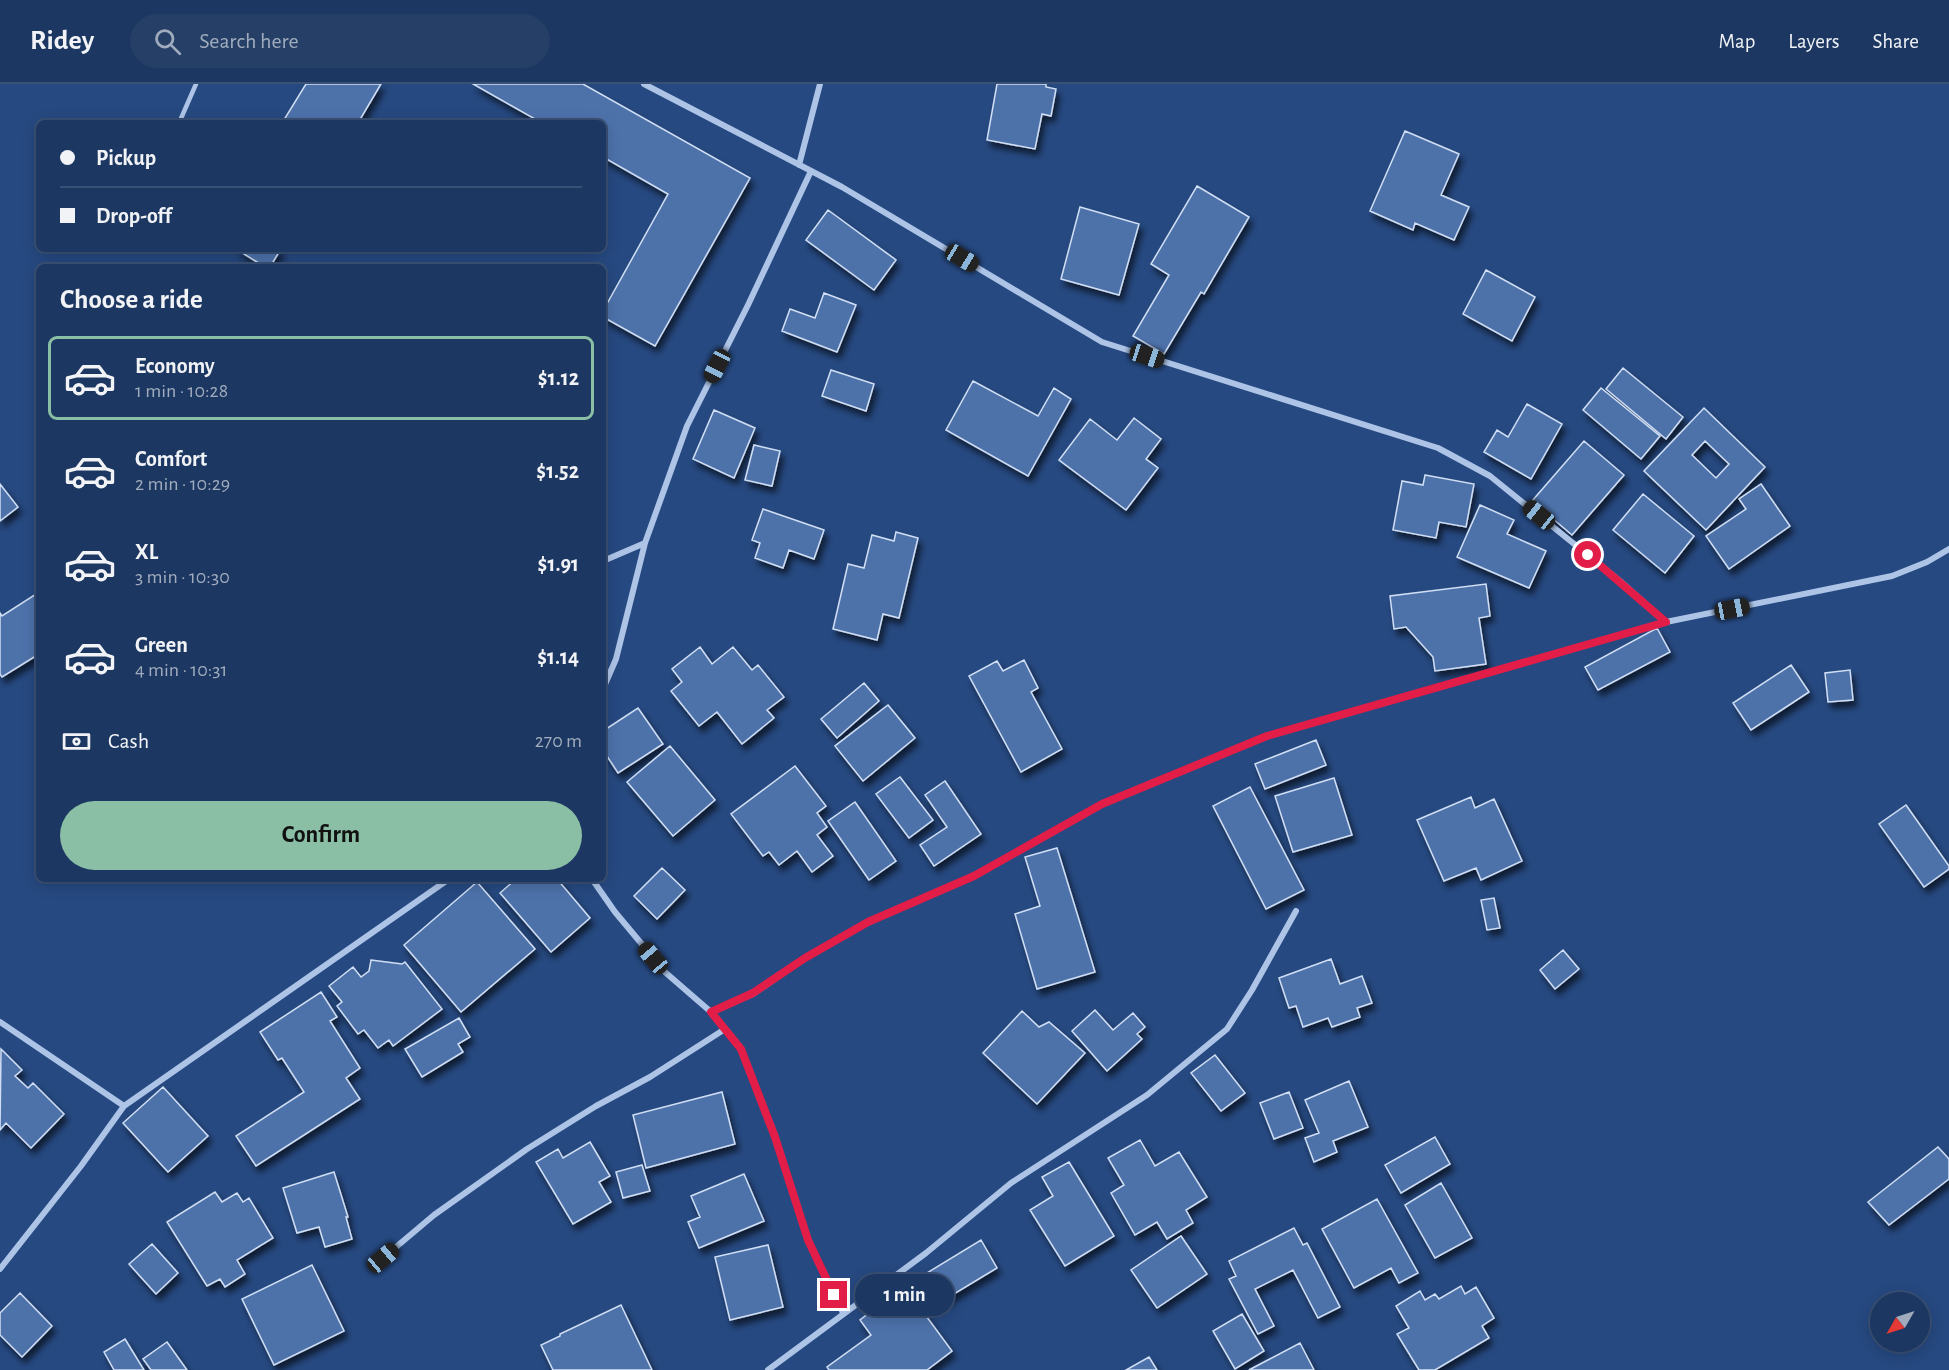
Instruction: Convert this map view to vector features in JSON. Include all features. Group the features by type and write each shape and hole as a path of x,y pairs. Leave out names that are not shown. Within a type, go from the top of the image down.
{"street":[{"path":"644,84 842,187 1102,342 1438,448 1490,476 1620,581 1666,622"},
{"path":"799,165 820,84"},
{"path":"606,682 616,659 645,543 687,426 748,305 811,171"},
{"path":"606,560 645,543"},
{"path":"711,1012 753,993 805,958 868,922 974,876 1102,804 1267,736 1666,622 1892,576 1927,562 1949,549"},
{"path":"0,1269 81,1166 124,1106 445,882"},
{"path":"594,882 615,912 666,973 711,1012 741,1049 775,1137 808,1240 843,1313"},
{"path":"768,1370 926,1253 1011,1183 1147,1095 1227,1029 1252,990 1296,911"},
{"path":"0,1022 124,1106"},
{"path":"383,1258 434,1215 527,1149 596,1106 650,1077 725,1029"}],"lane":[{"path":"180,120 196,84"}],"building":[{"path":"306,84 381,84 360,120 284,120"},
{"path":"473,84 583,84 750,178 655,346 606,319 606,306 668,194 606,159 606,120 537,120"},
{"path":"997,84 1046,84 1046,87 1056,89 1051,116 1042,114 1035,149 987,140"},
{"path":"1405,131 1459,154 1441,195 1469,207 1454,240 1415,223 1413,230 1370,211"},
{"path":"1197,186 1249,217 1204,294 1201,292 1164,354 1133,336 1169,275 1151,264"},
{"path":"1080,207 1139,224 1119,295 1061,279"},
{"path":"828,210 896,260 874,290 806,240"},
{"path":"241,252 279,252 272,264 260,264"},
{"path":"1486,270 1535,297 1512,341 1463,314"},
{"path":"824,293 856,305 837,352 782,331 790,309 815,318"},
{"path":"1623,368 1683,417 1666,439 1606,389"},
{"path":"831,370 874,384 866,411 822,396"},
{"path":"973,381 1038,416 1054,388 1071,399 1028,476 946,430"},
{"path":"1601,388 1660,436 1641,459 1583,410"},
{"path":"1527,404 1562,424 1531,479 1484,452 1497,430 1508,437"},
{"path":"1704,408 1765,467 1706,530 1644,471","holes":["1705,441 1729,464 1716,478 1692,455"]},
{"path":"714,410 755,428 734,478 693,459"},
{"path":"1134,418 1161,439 1146,459 1158,468 1126,510 1059,460 1090,419 1117,440"},
{"path":"1584,441 1624,475 1572,535 1532,501"},
{"path":"754,445 780,451 772,486 745,480"},
{"path":"1425,475 1474,484 1466,527 1439,522 1436,538 1393,530 1402,481 1423,485"},
{"path":"0,484 18,507 0,521"},
{"path":"1761,484 1790,526 1729,569 1706,536 1746,509 1739,499"},
{"path":"1643,494 1694,536 1665,573 1613,530"},
{"path":"1480,505 1514,520 1507,534 1546,551 1529,588 1457,557"},
{"path":"763,509 824,530 814,559 789,550 783,568 755,558 760,543 752,540"},
{"path":"896,532 918,538 899,618 883,614 877,640 833,629 848,564 864,568 872,535 894,541"},
{"path":"1486,584 1490,616 1479,618 1486,664 1435,671 1433,657 1406,627 1394,629 1390,596"},
{"path":"36,594 36,656 2,677 0,674 0,613 2,616"},
{"path":"1657,628 1670,652 1598,690 1585,667"},
{"path":"700,647 712,664 733,647 752,670 758,665 784,697 767,710 774,718 742,744 717,712 699,726 671,691 682,682 672,669"},
{"path":"1024,660 1038,688 1031,692 1062,749 1021,772 969,676 997,661 1003,671"},
{"path":"1791,665 1809,692 1751,730 1733,703"},
{"path":"1850,670 1853,700 1828,702 1825,673"},
{"path":"864,683 879,701 837,738 821,719"},
{"path":"888,705 915,738 863,781 835,746"},
{"path":"638,708 663,744 618,773 606,755 606,729"},
{"path":"1316,740 1326,765 1265,789 1255,764"},
{"path":"670,746 715,800 673,836 627,782"},
{"path":"795,766 826,806 817,813 827,827 817,835 833,856 812,872 797,851 779,865 769,852 763,856 731,814"},
{"path":"900,777 933,820 909,838 876,794"},
{"path":"1334,778 1352,835 1293,852 1275,796"},
{"path":"945,781 981,834 934,866 920,845 947,827 925,795"},
{"path":"1250,787 1304,890 1266,909 1213,806"},
{"path":"1471,797 1475,808 1494,799 1522,861 1481,880 1476,868 1444,881 1417,820"},
{"path":"855,802 896,861 869,880 828,821"},
{"path":"1906,805 1949,866 1949,869 1924,887 1879,824"},
{"path":"1057,848 1095,972 1037,989 1015,914 1040,906 1025,857"},
{"path":"662,868 685,890 657,919 634,896"},
{"path":"477,882 535,949 461,1012 404,945"},
{"path":"513,882 560,882 590,918 551,952 500,893"},
{"path":"1494,898 1500,928 1487,930 1481,900"},
{"path":"1563,950 1579,969 1555,989 1540,970"},
{"path":"1331,959 1340,984 1362,976 1372,1003 1357,1008 1360,1017 1332,1027 1328,1018 1303,1027 1296,1006 1289,1008 1279,978"},
{"path":"371,960 402,964 405,962 442,1009 393,1046 389,1040 378,1048 364,1030 358,1034 337,1006 342,1002 329,986 353,967 361,977 369,971"},
{"path":"321,992 337,1017 330,1021 360,1068 346,1078 360,1099 256,1166 236,1136 304,1092 282,1058 278,1060 260,1032"},
{"path":"1095,1010 1113,1030 1133,1013 1145,1027 1137,1034 1142,1039 1107,1071 1072,1031"},
{"path":"1022,1011 1039,1027 1049,1022 1085,1053 1037,1104 983,1053"},
{"path":"459,1018 470,1037 458,1044 463,1052 422,1077 405,1049"},
{"path":"1,1049 22,1070 15,1076 28,1088 33,1083 64,1114 31,1148 6,1123 0,1130"},
{"path":"1215,1055 1245,1093 1221,1111 1191,1073"},
{"path":"1349,1081 1368,1127 1333,1141 1337,1152 1314,1162 1305,1138 1319,1133 1305,1100"},
{"path":"163,1087 208,1136 168,1172 123,1123"},
{"path":"722,1092 735,1144 646,1168 633,1115"},
{"path":"1289,1092 1303,1128 1274,1139 1260,1103"},
{"path":"1435,1137 1450,1164 1401,1193 1385,1165"},
{"path":"1140,1140 1155,1166 1179,1152 1207,1197 1186,1210 1193,1223 1167,1239 1157,1222 1135,1235 1111,1193 1124,1185 1108,1158"},
{"path":"590,1142 610,1176 599,1182 611,1202 573,1224 536,1162 558,1149 563,1158"},
{"path":"1938,1147 1949,1159 1949,1179 1889,1225 1868,1202"},
{"path":"1069,1162 1114,1236 1065,1266 1030,1210 1053,1196 1042,1177"},
{"path":"642,1165 650,1191 623,1198 616,1172"},
{"path":"334,1172 348,1217 346,1217 352,1239 325,1247 319,1227 297,1233 283,1188"},
{"path":"744,1174 764,1221 699,1248 688,1222 700,1217 691,1196"},
{"path":"1441,1183 1472,1238 1435,1258 1405,1205"},
{"path":"215,1192 222,1202 237,1193 243,1202 249,1198 273,1238 237,1260 245,1274 225,1287 220,1279 207,1286 167,1222"},
{"path":"1377,1199 1418,1273 1399,1283 1391,1268 1354,1288 1322,1229"},
{"path":"1294,1228 1303,1245 1307,1243 1340,1307 1318,1318 1293,1270 1255,1289 1274,1326 1258,1334 1229,1279 1236,1276 1229,1261"},
{"path":"1181,1236 1207,1274 1157,1308 1131,1270"},
{"path":"981,1240 997,1268 939,1303 922,1276"},
{"path":"152,1244 178,1273 156,1294 129,1264"},
{"path":"768,1245 783,1307 730,1320 715,1257"},
{"path":"312,1265 344,1331 274,1365 242,1299"},
{"path":"904,1286 952,1351 927,1370 829,1370 827,1367 871,1335 860,1320"},
{"path":"1461,1286 1465,1294 1476,1287 1494,1318 1482,1326 1489,1338 1435,1370 1419,1370 1397,1334 1409,1328 1396,1306 1420,1291 1425,1300 1435,1294 1439,1299"},
{"path":"20,1293 52,1326 22,1357 0,1335 0,1313"},
{"path":"621,1305 652,1370 553,1370 541,1345"},
{"path":"1242,1314 1264,1351 1235,1369 1213,1331"},
{"path":"125,1339 144,1370 114,1370 104,1352"},
{"path":"167,1342 187,1370 151,1370 143,1359"},
{"path":"1300,1343 1314,1370 1249,1370"},
{"path":"1149,1357 1157,1370 1126,1370"}],"route":[{"path":"834,1295 808,1240 775,1137 741,1049 711,1012 753,993 805,958 868,922 974,876 1102,804 1267,736 1666,622 1588,555"}]}
